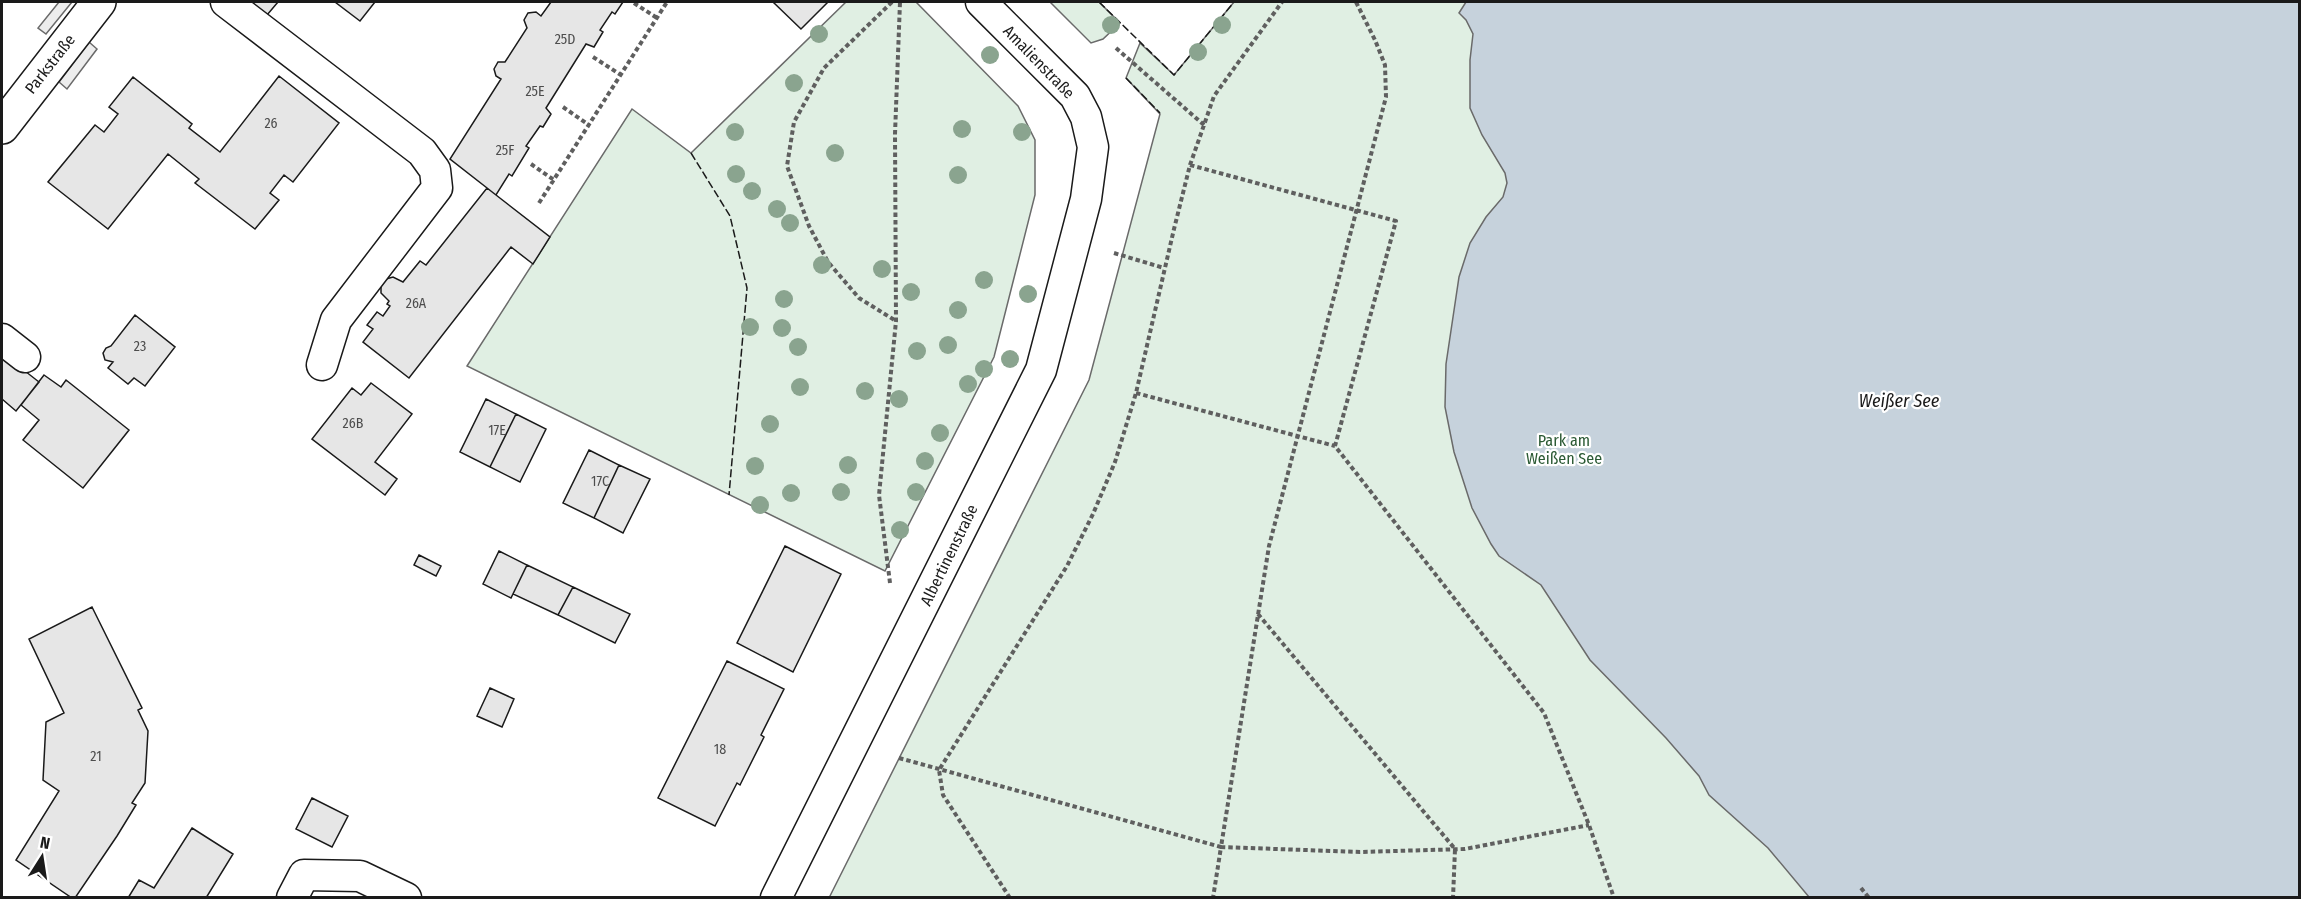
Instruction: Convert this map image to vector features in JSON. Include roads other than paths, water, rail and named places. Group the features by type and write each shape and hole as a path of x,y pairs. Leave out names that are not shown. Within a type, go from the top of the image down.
{"street":[{"name":"Parkstraße","path":"2,126 99,2"},
{"path":"226,2 422,152 435,170 437,188 336,320 322,365"},
{"name":"Amalienstraße","path":"981,2 1075,96 1086,117 1093,147 1086,199"},
{"name":"Albertinenstraße","path":"776,897 1041,370 1086,199"},
{"path":"2,339 25,357"},
{"path":"292,897 304,875 360,876 406,897"}],"water":[{"name":"Weißer See","path":"1466,2 2299,2 2299,897 1809,897 1768,848 1709,795 1699,776 1666,738 1590,660 1541,585 1499,556 1472,508 1454,452 1445,407 1446,364 1459,277 1470,243 1486,217 1503,197 1507,183 1505,173 1482,135 1470,108 1470,60 1473,34 1466,20 1459,13"}],"park label":[{"name":"Park am Weißen See","path":"1564,449"}]}
